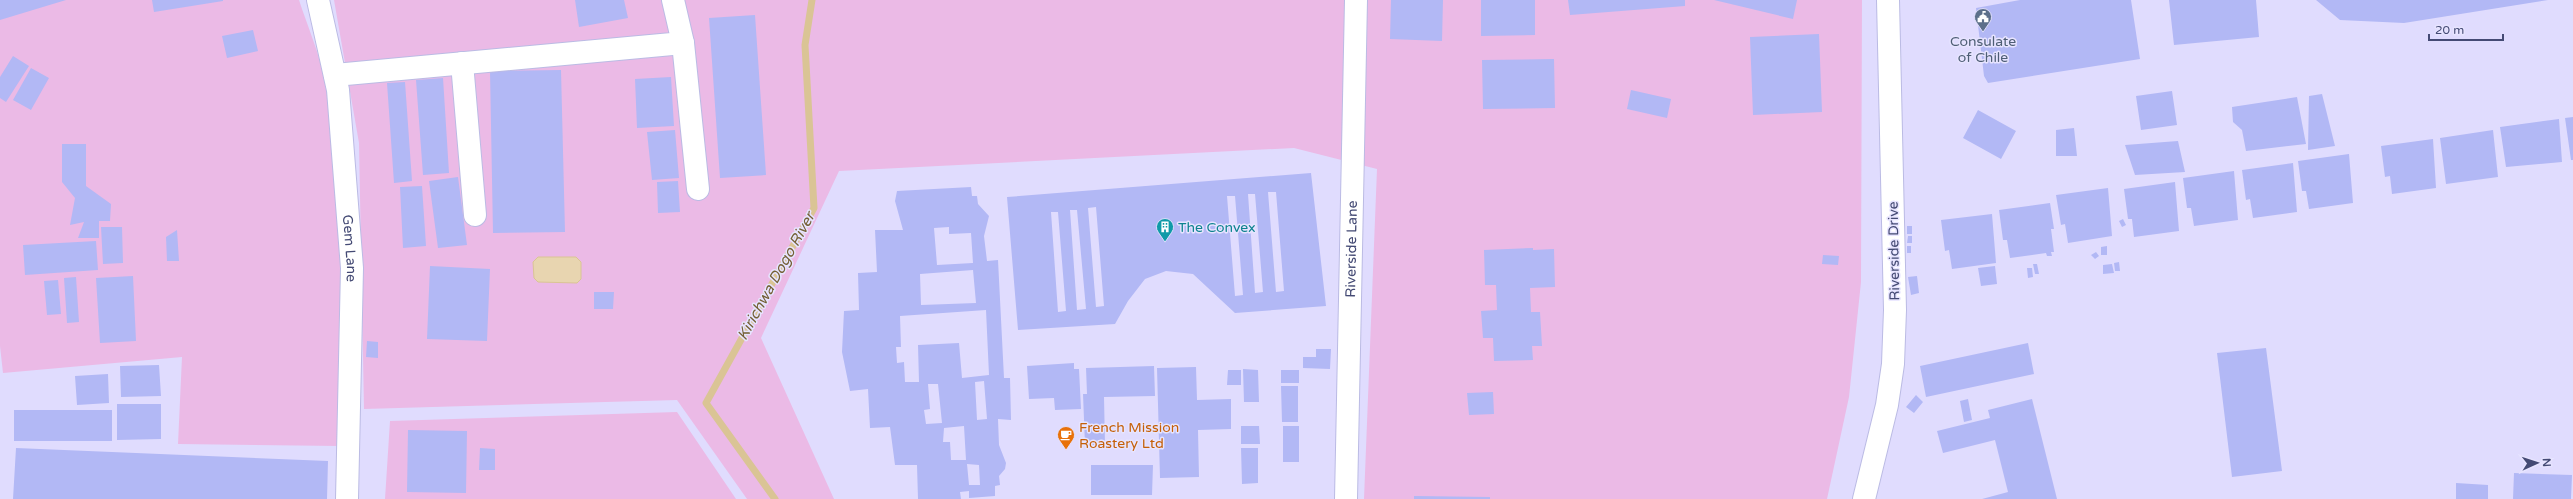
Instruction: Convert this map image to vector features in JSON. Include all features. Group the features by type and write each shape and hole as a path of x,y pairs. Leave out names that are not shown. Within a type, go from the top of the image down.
{"street":[{"name":"Gem Lane","path":"318,0 335,75 343,144 352,268 347,499"},
{"path":"674,0 683,43 698,189"},
{"name":"Riverside Lane","path":"1346,499 1356,0"},
{"name":"Riverside Drive","path":"1864,499 1887,405 1893,364 1895,310 1888,0"},
{"path":"335,75 683,43"},
{"path":"462,63 475,215"}],"shaded area":[{"path":"0,0 299,0 322,68 331,124 336,170 340,215 342,307 340,446 178,444 182,357 3,373 0,346"},
{"path":"334,0 1862,0 1861,282 1849,397 1827,499 1364,499 1377,169 1294,148 839,171 761,338 834,499 747,499 677,400 364,409 359,143"},
{"path":"538,257 576,257 581,262 581,279 577,283 538,282 534,278 533,262"},
{"path":"677,412 736,499 385,499 390,421"}],"building":[{"path":"0,0 66,0 0,20"},
{"path":"152,0 223,0 223,1 154,12"},
{"path":"575,0 624,0 628,18 579,27"},
{"path":"1391,0 1443,0 1442,41 1390,39"},
{"path":"1481,0 1535,0 1535,35 1481,36"},
{"path":"1568,0 1685,0 1685,6 1570,15"},
{"path":"1714,0 1797,0 1793,19"},
{"path":"2020,0 2131,0 2140,59 1988,83 1984,76 1976,8"},
{"path":"2169,0 2256,0 2259,37 2174,45"},
{"path":"2316,0 2548,0 2404,23 2340,20"},
{"path":"755,15 766,175 720,178 709,18"},
{"path":"253,30 258,51 227,58 222,36"},
{"path":"1819,34 1822,112 1753,115 1750,37"},
{"path":"13,56 29,66 6,102 0,98 0,77"},
{"path":"1554,59 1555,108 1483,109 1482,60"},
{"path":"31,68 49,78 31,110 13,100"},
{"path":"561,70 565,232 493,233 490,71"},
{"path":"671,77 674,126 637,128 635,79"},
{"path":"443,78 449,173 423,175 416,80"},
{"path":"405,82 412,181 394,183 387,83"},
{"path":"1631,90 1671,99 1667,118 1627,109"},
{"path":"2172,91 2177,125 2141,130 2136,96"},
{"path":"2322,94 2335,146 2308,150 2309,96"},
{"path":"2297,97 2306,144 2246,151 2242,130 2233,122 2232,107"},
{"path":"1978,110 2016,131 2001,159 1963,138"},
{"path":"2573,117 2573,160 2571,160 2565,118"},
{"path":"2559,119 2562,162 2506,167 2500,127"},
{"path":"2074,128 2077,156 2056,156 2056,130"},
{"path":"675,130 679,178 652,180 647,132"},
{"path":"2493,130 2498,177 2446,184 2440,138"},
{"path":"2433,139 2436,188 2392,194 2390,176 2385,177 2381,146"},
{"path":"2178,141 2185,172 2135,175 2125,145"},
{"path":"62,144 86,144 86,186 111,204 110,221 99,221 99,238 78,238 84,222 70,225 75,198 62,182"},
{"path":"2349,154 2353,203 2309,209 2306,191 2302,191 2298,161"},
{"path":"2293,163 2297,212 2253,218 2250,199 2246,200 2242,170"},
{"path":"2234,171 2238,220 2194,226 2191,208 2187,208 2183,178"},
{"name":"The Convex","path":"1311,173 1326,306 1235,313 1193,274 1166,271 1145,279 1128,301 1115,324 1018,330 1007,197","holes":["1268,192 1276,192 1284,291 1276,292","1248,194 1255,194 1263,292 1255,293","1227,196 1235,196 1243,295 1235,296","1096,207 1104,306 1096,307 1088,208","1070,210 1077,210 1086,309 1077,310","1051,212 1058,212 1066,311 1058,312"]},
{"path":"458,177 467,245 438,248 429,181"},
{"path":"678,181 680,212 658,213 657,182"},
{"path":"2175,182 2179,231 2134,237 2132,219 2128,219 2124,189"},
{"path":"422,186 426,246 403,248 400,187"},
{"path":"971,187 972,196 977,196 978,204 989,216 984,236 987,261 998,260 1004,378 1010,378 1011,420 998,419 999,445 1006,463 1005,469 999,476 1000,485 995,486 995,496 969,498 969,491 960,492 961,499 918,499 917,465 895,465 890,427 870,428 868,389 850,391 842,352 844,311 859,310 858,273 877,272 875,230 903,230 895,201 897,191","holes":["949,227 949,234 971,233 973,263 937,265 934,228","973,270 976,303 921,305 920,274","986,310 989,375 962,378 959,343 918,345 919,382 905,382 904,362 897,363 896,347 901,347 900,316","984,381 987,419 977,420 975,382","928,384 938,384 942,423 926,424 924,410 930,409","964,426 966,460 951,460 950,442 943,442 944,428","967,464 979,465 980,485 969,485"]},
{"path":"2108,188 2112,236 2068,243 2065,224 2061,225 2056,195"},
{"path":"2050,203 2054,229 2051,229 2054,252 2051,252 2052,256 2047,256 2046,253 2010,258 2007,240 2003,240 1999,210"},
{"path":"1992,214 1996,263 1952,269 1949,250 1945,251 1941,220"},
{"path":"2123,219 2126,225 2122,227 2119,221"},
{"path":"1907,226 1912,226 1912,234 1907,234"},
{"path":"101,227 122,227 123,263 103,264"},
{"path":"177,230 179,261 167,261 166,237"},
{"path":"1908,236 1912,236 1912,243 1907,243"},
{"path":"96,241 98,270 25,275 23,245"},
{"path":"1907,246 1911,246 1911,253 1907,253"},
{"path":"2107,246 2107,255 2101,255 2101,247"},
{"path":"1533,248 1533,250 1554,249 1555,287 1530,288 1531,312 1540,312 1542,346 1532,346 1533,360 1494,361 1493,338 1483,338 1481,311 1497,310 1496,285 1485,285 1484,250"},
{"path":"2096,252 2099,256 2095,259 2091,255"},
{"path":"1823,255 1839,256 1838,265 1822,264"},
{"path":"2119,262 2120,271 2115,271 2114,263"},
{"path":"2033,264 2037,264 2039,274 2035,274"},
{"path":"2112,264 2114,273 2103,274 2103,265"},
{"path":"430,266 490,269 487,341 427,339"},
{"path":"1995,266 1997,284 1981,286 1978,268"},
{"path":"2027,268 2032,268 2033,277 2028,278"},
{"path":"133,276 136,341 100,343 96,278"},
{"path":"1917,276 1919,293 1911,295 1908,277"},
{"path":"76,277 79,322 67,323 64,278"},
{"path":"58,280 61,314 47,315 44,281"},
{"path":"594,292 614,292 613,309 594,309"},
{"path":"367,341 378,342 378,358 366,357"},
{"path":"2028,343 2034,374 1926,397 1920,366"},
{"path":"2266,348 2282,471 2232,477 2217,353"},
{"path":"1316,349 1331,349 1330,369 1303,368 1303,357 1316,357"},
{"path":"1074,363 1074,369 1079,369 1081,409 1055,410 1054,398 1029,399 1027,366"},
{"path":"159,365 161,396 121,397 120,366"},
{"path":"1154,366 1155,396 1104,397 1105,445 1085,445 1083,394 1087,394 1086,368"},
{"path":"1196,367 1197,400 1231,399 1231,429 1198,430 1199,477 1160,478 1157,368"},
{"path":"1243,369 1258,370 1259,402 1244,402"},
{"path":"1228,370 1241,370 1241,385 1227,385"},
{"path":"1281,370 1299,370 1299,383 1281,383"},
{"path":"108,374 109,403 77,405 75,376"},
{"path":"1281,386 1298,386 1298,422 1282,422"},
{"path":"1493,392 1494,414 1469,415 1467,393"},
{"path":"1916,395 1923,402 1914,413 1906,407"},
{"path":"1968,399 1972,420 1964,422 1960,401"},
{"path":"2032,399 2057,499 1982,499 2008,492 1995,440 1943,453 1937,431 1990,418 1988,410"},
{"path":"117,404 161,404 161,439 117,440"},
{"path":"14,410 112,410 112,441 14,441"},
{"path":"1241,426 1259,426 1260,444 1241,444"},
{"path":"1283,426 1299,426 1299,462 1283,462"},
{"path":"408,430 467,431 466,493 407,492"},
{"path":"16,448 328,461 327,499 13,499"},
{"path":"480,448 495,449 495,470 479,470"},
{"path":"1241,448 1258,448 1258,483 1242,484"},
{"path":"1091,465 1153,465 1152,495 1091,495"},
{"path":"2514,473 2572,475 2571,499 2513,499"},
{"path":"2456,483 2488,485 2488,499 2456,499"},
{"path":"1414,496 1490,497 1490,499 1414,499"}],"waterway":[{"name":"Kirichwa Dogo River","path":"775,499 706,403 814,208 805,45 812,0"}],"place":[{"name":"Consulate of Chile","path":"1983,32"},
{"name":"The Convex","path":"1165,242"},
{"name":"French Mission Roastery Ltd","path":"1066,450"}]}
